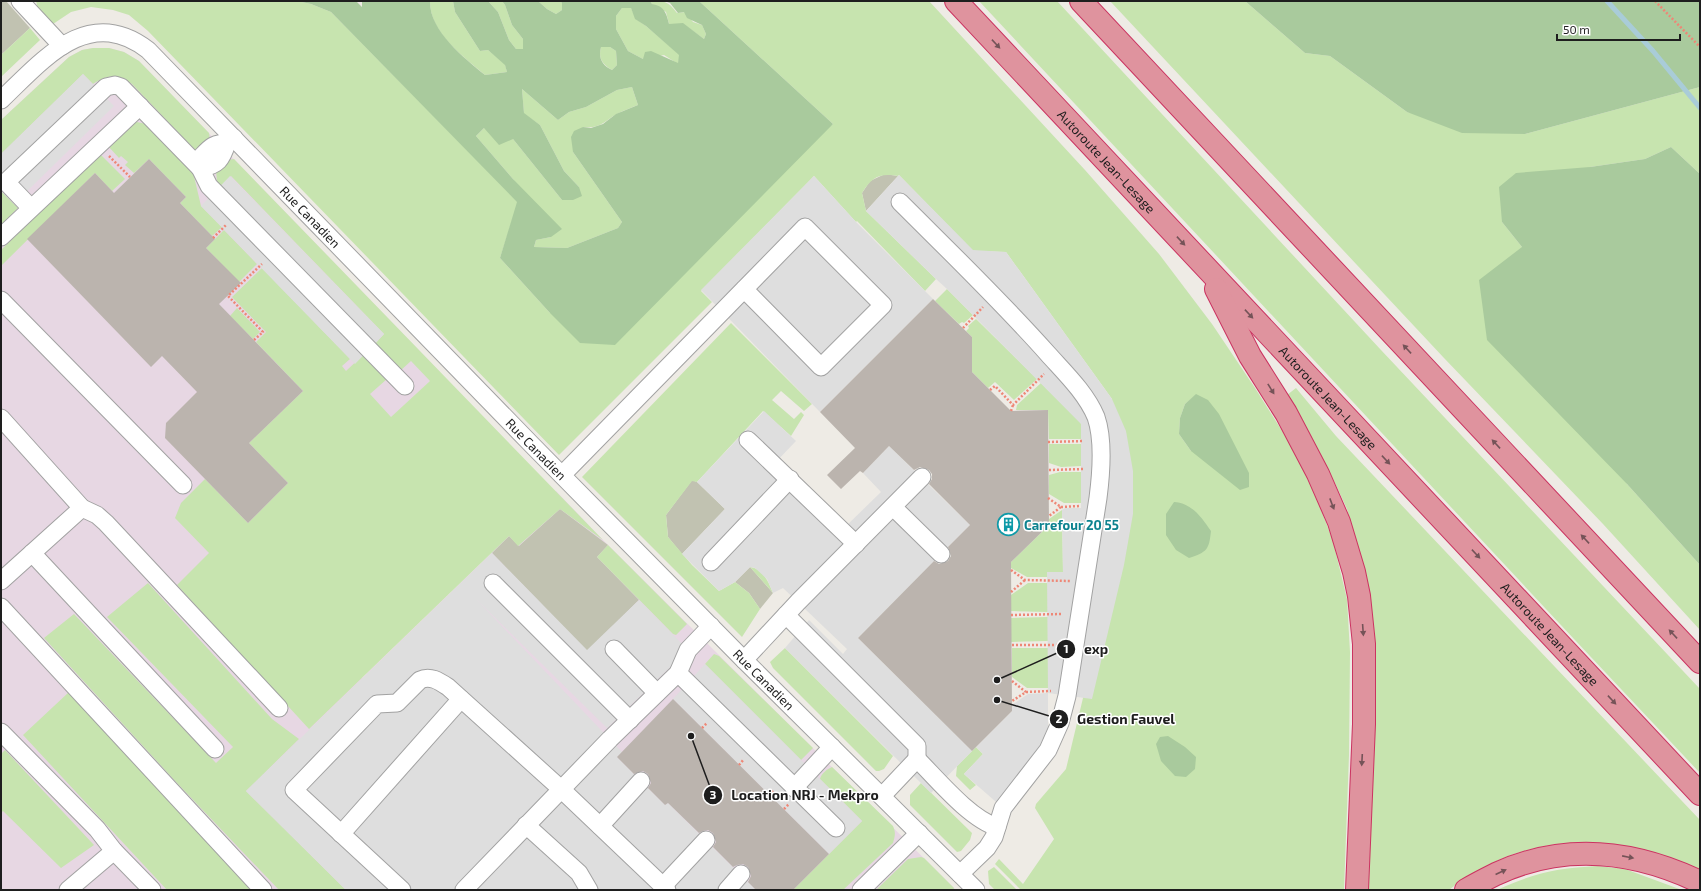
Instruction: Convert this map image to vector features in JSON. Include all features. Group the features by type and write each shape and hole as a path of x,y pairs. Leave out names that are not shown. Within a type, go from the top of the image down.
{"highway":[{"name":"Autoroute Jean-Lesage","path":"956,1 1700,794"},
{"path":"1081,1 1700,662"},
{"path":"1204,265 1250,356 1286,413 1318,474 1339,522 1354,572 1359,596 1364,644 1364,724 1357,890"},
{"path":"1466,890 1515,866 1549,857 1582,853 1612,855 1644,861 1672,869 1700,882"}],"street":[{"path":"1,100 45,58 62,46 20,1"},
{"name":"Rue Canadien","path":"62,46 87,34 104,32 117,34 139,43 156,58 231,140 744,660 882,796 969,885"},
{"path":"31,208 6,182 106,87 111,85 121,87 200,168 209,186 406,386"},
{"path":"1,237 140,106"},
{"path":"200,168 200,158 213,146 231,140"},
{"path":"900,202 1023,326 1066,373 1091,407 1096,418 1099,433 1101,469 1098,498 1067,696 1062,716 1048,750 1003,808 994,837 969,885"},
{"path":"562,475 804,227 883,305 821,367 744,289"},
{"path":"1,300 183,485"},
{"path":"1,418 82,508 97,515 106,523 279,708"},
{"path":"748,440 856,544"},
{"path":"744,660 786,615 922,478"},
{"path":"710,562 790,479"},
{"path":"893,507 942,554"},
{"path":"1,581 82,508"},
{"path":"32,553 215,749"},
{"path":"493,583 630,720"},
{"path":"1,606 263,890"},
{"path":"786,615 917,746 917,759 882,796"},
{"path":"464,890 678,673 688,650 711,626"},
{"path":"614,649 657,693"},
{"path":"678,673 836,828"},
{"path":"402,890 294,790 377,704 397,703 420,680 424,678 439,681 461,699 600,826 665,888 706,840"},
{"path":"341,834 461,699"},
{"path":"1,732 97,829 114,851 152,890"},
{"path":"794,788 832,747"},
{"path":"917,759 976,817 989,825 997,827"},
{"path":"600,826 641,781"},
{"path":"526,826 579,873 589,890"},
{"path":"861,890 919,833"},
{"path":"68,890 114,851"},
{"path":"727,890 741,874"}],"path":[{"path":"1655,1 1700,46"},
{"path":"109,155 130,177"},
{"path":"214,238 223,228"},
{"path":"254,340 263,332 228,296 259,266"},
{"path":"963,328 974,316"},
{"path":"1010,410 1013,405 1038,380"},
{"path":"990,390 995,386 1013,405"},
{"path":"1048,442 1081,441"},
{"path":"1049,470 1081,469"},
{"path":"1048,498 1060,507"},
{"path":"1048,516 1060,507 1081,506"},
{"path":"1011,570 1025,580 1048,580"},
{"path":"1011,592 1025,580"},
{"path":"1011,615 1048,614"},
{"path":"1012,645 1048,645"},
{"path":"1012,682 1026,692"},
{"path":"1012,701 1026,692 1048,691"}],"shaded area":[{"path":"1,1 6,1 30,28 1,55"},
{"path":"109,48 124,52 139,61 440,372 245,556 362,678 556,491 603,540 956,890 1,890 1,120 69,57 82,50"},
{"path":"83,74 114,106 14,204 1,191 1,154"},
{"path":"885,174 898,176 866,211 862,193 870,181"},
{"path":"899,175 973,250 1006,252 1112,399 1126,431 1133,471 1133,514 1124,565 1092,699 1048,693 1047,572 1063,572 1062,510 1065,508 1081,508 1081,424 947,289 866,211"},
{"path":"230,176 384,334 355,364 201,206"},
{"path":"814,176 856,222 933,299 820,412 701,290"},
{"path":"764,411 796,441 774,464 842,530 881,492 863,473 889,446 970,525 858,638 972,751 931,793 785,648 809,620 843,654 847,649 783,588 773,593 767,579 755,568 750,567 735,582 719,591 682,554 725,509 697,482"},
{"path":"692,480 697,482 725,509 682,554 668,537 666,515"},
{"path":"560,509 608,545 597,557 639,600 587,651 492,553 509,536 519,546"},
{"path":"492,553 587,650 639,600 688,650 607,728 476,599 622,752 617,757 665,805 668,803 756,890 346,890 246,791"},
{"path":"750,567 773,593 760,609 749,593 735,582"},
{"path":"705,664 862,821 829,854 673,699"},
{"path":"1048,693 1048,750 1003,808 964,774 983,754 976,747 1012,711 1012,705 1028,694"}],"green space":[{"path":"36,1 297,1 311,4 331,12 518,202 500,258 550,313 833,124 699,1 929,1 1085,170 1159,254 1212,324 1255,388 1289,442 1315,493 1333,541 1347,599 1350,652 1349,755 1344,890 1021,890 995,864 999,859 1023,884 1054,839 1035,808 1036,804 1066,769 1083,698 1112,399 1006,252 973,251 899,175 877,177 869,183 862,193 866,211 936,279 925,291 857,221 856,222 814,176 701,291 712,302 559,455 148,31 129,15 113,10 91,7 71,12 53,24 39,12","holes":["1196,395 1191,451 1179,434 1180,418 1185,404"]},
{"path":"297,1 356,1 362,7 362,1 430,1 431,12 441,33 458,52 485,75 507,72 505,65 488,50 480,51 455,12 453,1 488,1 498,12 509,40 516,49 523,49 523,39 512,25 505,5 502,1 538,1 547,9 556,14 562,10 562,3 560,1 650,1 652,4 659,6 664,10 669,24 683,23 704,39 706,34 702,25 687,18 684,12 678,13 670,3 664,1 699,1 833,124 615,345 580,343 550,313 500,258 517,202 331,12 311,4","holes":["622,8 631,8 635,19 646,26 679,55 678,63 651,51 645,52 643,59 628,51 616,29 616,16","601,47 610,47 616,51 617,65 612,70 603,63 600,55","632,87 638,105 616,114 603,124 591,128 583,127 574,131 571,137 573,152 622,222 618,228 567,248 534,247 536,240 551,237 562,229 513,179 476,136 484,128 499,145 513,139 562,200 573,200 582,196 579,187 564,171 540,125 524,113 522,89 558,120 569,112 586,107 617,90"]},
{"path":"430,1 453,1 455,12 480,51 488,50 505,64 507,72 485,75 458,52 441,33 435,23 431,12"},
{"path":"488,1 502,1 505,5 512,25 523,39 523,49 516,49 509,40 498,12"},
{"path":"538,1 560,1 562,3 562,10 556,14 547,9"},
{"path":"650,1 666,2 677,13 685,12 693,22 702,25 706,34 704,39 686,26 669,24 666,12 652,4"},
{"path":"979,1 1057,1 1381,350 1700,689 1700,773 1574,639"},
{"path":"1110,1 1245,1 1305,53 1330,56 1407,112 1525,134 1700,87 1700,174 1671,147 1645,159 1590,167 1502,222 1522,247 1627,484 1700,565 1700,630 1603,524 1444,358"},
{"path":"1245,1 1700,1 1700,87 1525,134 1462,133 1407,112 1330,56 1305,53"},
{"path":"622,8 631,8 636,19 680,55 678,64 664,55 643,59 628,51 616,29 616,16"},
{"path":"30,28 40,40 1,77 1,55"},
{"path":"601,47 610,47 616,51 617,65 612,70 601,58"},
{"path":"109,48 124,52 139,61 209,133 210,139 199,151 194,149 132,84 122,78 112,76 103,78 93,84 83,74 1,154 1,120 69,57 82,50"},
{"path":"632,87 638,105 620,113 598,126 583,127 573,152 622,222 618,228 567,248 534,247 536,240 551,237 513,179 476,136 484,128 513,139 562,200 579,187 564,171 540,125 524,114 522,89 558,120 569,112 586,107 617,90"},
{"path":"137,122 146,124 193,172 201,206 222,227 212,236 180,203 186,197 149,159 134,173 125,165 128,162 121,156 119,158 108,146 133,123"},
{"path":"1671,147 1700,174 1700,565 1627,484 1487,340 1479,280 1522,247 1502,222 1499,187 1516,173 1590,167 1645,159"},
{"path":"100,154 125,179 112,191 95,173 1,266 1,250"},
{"path":"234,159 603,540 560,509 518,546 509,536 309,729 177,585 209,553 175,518 181,503 205,479 248,523 288,483 249,443 303,391 256,342 266,332 232,297 262,268 350,359 342,366 346,371 363,355 387,379 370,394 391,417 430,381 411,361 400,371 374,345 384,334 231,176 221,186 217,182 216,170 226,160"},
{"path":"1,191 18,208 1,225"},
{"path":"224,230 257,264 239,282 206,248"},
{"path":"947,289 973,315 964,323 962,322 959,324 935,301"},
{"path":"237,308 260,332 253,339 230,316"},
{"path":"976,319 1037,379 1014,400 995,382 988,388 972,372 972,337 966,331 969,328 968,326"},
{"path":"731,323 812,404 804,411 781,391 772,400 794,419 801,412 804,415 791,436 763,411 697,482 692,481 666,515 668,537 692,565 719,591 735,582 749,593 760,609 742,637 582,477"},
{"path":"1041,383 1081,423 1081,439 1049,439 1048,410 1016,410 1017,405"},
{"path":"1296,388 1336,436 1700,820 1700,871 1676,860 1627,846 1602,843 1577,843 1551,845 1526,850 1501,859 1460,882 1449,890 1368,890 1375,664 1372,615 1365,575 1347,509 1335,483 1287,395"},
{"path":"1196,394 1208,400 1219,414 1249,473 1249,487 1240,490 1191,451 1179,434 1180,418 1185,404"},
{"path":"1049,444 1081,444 1081,466 1061,467 1049,463"},
{"path":"1060,472 1081,472 1081,503 1064,503 1049,494 1049,475"},
{"path":"1174,502 1191,508 1200,516 1211,531 1208,546 1200,554 1189,558 1176,550 1166,535 1166,514"},
{"path":"1062,510 1063,573 1048,572 1048,577 1027,577 1011,568 1011,562 1049,525 1049,519"},
{"path":"608,545 687,624 676,635 673,634 597,557"},
{"path":"750,567 755,568 762,573 773,593"},
{"path":"148,583 272,719 299,739 246,791 346,890 279,890 176,782 44,638 74,614 216,763 233,747 107,617"},
{"path":"1028,583 1048,583 1048,612 1011,611 1011,595"},
{"path":"1048,617 1048,641 1011,642 1011,618"},
{"path":"785,648 893,756 884,769 876,771 773,668 770,662"},
{"path":"1012,648 1048,648 1048,688 1027,688 1012,677"},
{"path":"714,654 719,656 813,748 801,760 705,664"},
{"path":"69,692 253,890 167,890 23,735"},
{"path":"1168,736 1185,747 1196,757 1195,769 1186,777 1175,776 1161,761 1156,744 1160,737"},
{"path":"976,747 983,754 964,774 976,785 970,790 956,776 957,766"},
{"path":"5,750 94,845 61,868 3,811 1,813 1,754"},
{"path":"832,767 893,826 895,834 893,843 843,890 793,890 862,821 820,779 824,772"},
{"path":"921,783 972,833 970,840 961,851 957,852 910,805 910,795"},
{"path":"924,858 954,888 953,890 876,890 908,859"},
{"path":"1598,866 1625,869 1682,890 1497,890 1523,879 1546,872 1570,868"},
{"path":"994,867 1017,890 995,890 989,884 988,871"}],"building":[{"path":"149,159 186,197 180,203 215,239 206,248 241,283 219,304 303,391 249,443 288,483 248,523 165,438 166,423 197,392 162,356 151,367 27,239 95,173 114,193"},
{"name":"Carrefour 20 55","path":"933,299 972,337 972,372 1011,411 1048,410 1049,525 1011,562 1012,711 972,751 858,638 934,561 939,564 948,561 951,556 948,547 970,525 929,484 932,479 932,474 929,470 920,467 914,470 889,446 863,473 860,471 841,489 827,475 855,448 820,412"},
{"path":"673,699 829,854 793,890 756,890 748,882 751,876 748,867 743,864 733,867 713,847 716,842 713,833 708,830 699,833 668,803 665,805 648,788 651,783 648,774 643,771 634,774 617,757"}],"waterway":[{"path":"1607,1 1653,51 1700,108"}],"place":[{"name":"Carrefour 20 55","path":"1009,525"},
{"name":"exp","path":"997,680"},
{"name":"Gestion Fauvel","path":"997,700"},
{"name":"Location NRJ - Mekpro","path":"691,736"}]}
